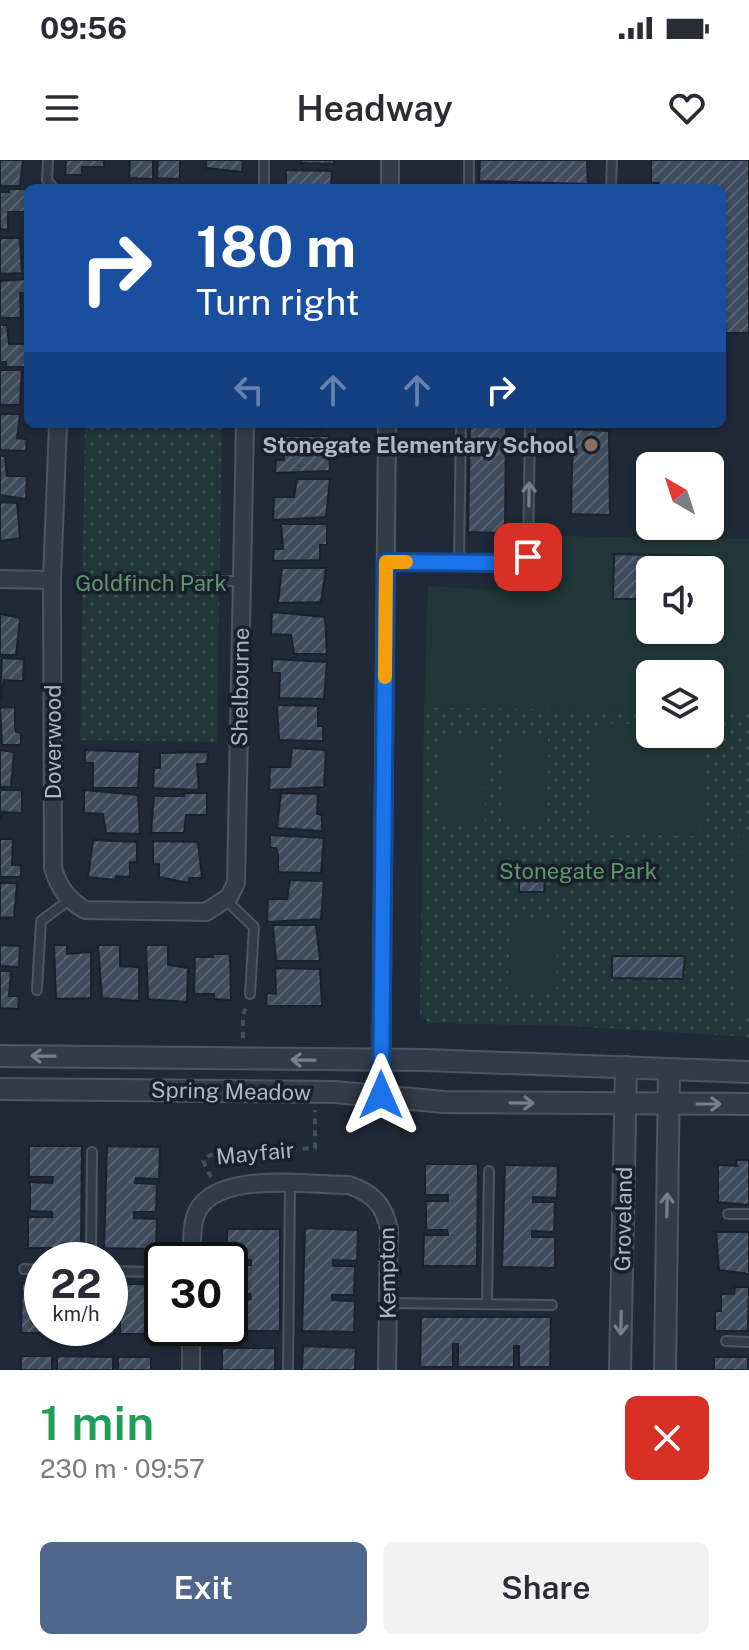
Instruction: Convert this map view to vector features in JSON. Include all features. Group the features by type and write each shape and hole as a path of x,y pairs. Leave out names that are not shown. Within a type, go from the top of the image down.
{"street":[{"path":"390,160 390,184"},
{"name":"Doverwood","path":"58,428 52,580 53,868 69,900"},
{"name":"Shelbourne","path":"223,902 236,883 245,428"},
{"path":"381,1095 387,428"},
{"path":"0,579 52,580"},
{"path":"69,900 85,910 206,912 223,902"},
{"name":"Spring Meadow","path":"0,1056 381,1060 749,1072"},
{"name":"Groveland","path":"620,1370 626,1067"},
{"name":"Groveland","path":"665,1370 669,1070"},
{"name":"Spring Meadow","path":"0,1089 315,1092 444,1102 749,1104"},
{"name":"Kempton","path":"217,1190 236,1185 349,1185 377,1199 386,1214 389,1229 387,1370"},
{"name":"Mayfair","path":"194,1242 196,1215 217,1190"},
{"path":"191,1346 191,1370"}],"lane":[{"path":"48,160 47,180 50,184"},
{"path":"264,160 264,184"},
{"path":"469,160 469,184"},
{"path":"611,184 612,160"},
{"path":"459,561 461,428"},
{"path":"386,562 521,563 528,557 530,428"},
{"path":"189,581 242,581"},
{"path":"37,990 41,921 69,900"},
{"path":"223,902 254,927 250,994"},
{"path":"91,1242 92,1152"},
{"path":"487,1304 489,1171"},
{"path":"288,1370 290,1185"},
{"path":"728,1214 749,1214"},
{"path":"388,1303 552,1305"},
{"path":"726,1341 749,1342"}],"path":[{"path":"244,1059 243,1014 250,994"},
{"name":"Mayfair","path":"217,1190 203,1161 207,1156 315,1148 315,1092"}],"green space":[{"name":"Goldfinch Park","path":"85,428 222,428 217,742 80,740"},
{"path":"558,536 636,537 636,540 749,539 749,713 724,712 724,660 636,660 636,711 424,707 428,586 512,587 532,579 544,561 551,540"},
{"name":"Stonegate Park","path":"424,707 636,711 636,748 724,748 724,712 749,713 749,1037 571,1026 429,1023 420,1015"},
{"path":"603,723 636,724 636,748 704,748 704,826 693,836 656,835 647,826 638,835 600,835 589,823 592,732"},
{"path":"440,735 486,736 485,822 440,822"},
{"path":"503,736 548,737 547,823 501,823"},
{"path":"739,834 749,834 749,1016 737,1016"},
{"path":"510,918 558,919 556,991 508,990"}],"building":[{"path":"0,160 23,160 20,186 0,186"},
{"path":"66,160 104,160 104,167 82,167 82,175 65,175"},
{"path":"130,160 153,160 153,179 129,178"},
{"path":"158,160 180,160 180,179 157,178"},
{"path":"206,160 243,160 242,172 206,168"},
{"path":"301,160 334,160 334,164 301,163"},
{"path":"480,160 587,160 588,184 479,181"},
{"path":"651,160 749,160 749,333 726,333 726,184 651,183"},
{"path":"286,170 332,171 331,184 286,184"},
{"path":"9,189 24,189 24,212 8,212 8,230 0,229 0,192 9,192"},
{"path":"0,238 20,238 22,273 0,274"},
{"path":"24,279 24,293 20,293 21,318 0,318 0,281"},
{"path":"0,325 7,325 9,344 24,344 24,367 6,367 6,362 0,362"},
{"path":"0,370 22,370 20,405 0,405"},
{"path":"0,414 20,414 17,438 27,439 26,451 0,450"},
{"path":"470,428 506,428 505,533 468,532"},
{"path":"573,429 609,431 610,515 571,514"},
{"path":"282,436 329,436 330,471 275,473 276,460 284,460"},
{"path":"0,456 5,456 7,476 27,476 26,499 0,495"},
{"path":"297,479 330,479 326,517 273,520 274,497 294,497"},
{"path":"0,502 17,503 20,538 0,541"},
{"path":"281,524 327,524 327,545 320,545 320,560 273,561 274,549 283,549"},
{"path":"614,554 709,556 636,556 636,599 613,599"},
{"path":"282,568 326,568 321,602 278,603"},
{"path":"272,612 325,617 327,654 294,654 291,635 271,634"},
{"path":"0,614 20,618 16,655 0,655"},
{"path":"2,658 24,659 23,681 4,680 0,699"},
{"path":"272,659 327,662 324,699 279,698 280,673 272,673"},
{"path":"277,705 318,706 318,726 323,726 323,741 279,740"},
{"path":"15,707 16,732 21,733 21,745 2,745 0,708"},
{"path":"292,748 326,750 324,787 269,790 270,767 290,767"},
{"path":"0,750 14,752 11,787 0,787"},
{"path":"85,750 140,752 138,788 93,788 93,763 85,763"},
{"path":"208,752 207,764 197,764 199,790 153,788 154,768 160,768 160,753"},
{"path":"0,790 22,790 22,813 2,812 0,821"},
{"path":"84,790 138,795 140,834 106,833 103,814 84,813"},
{"path":"185,793 207,793 207,815 186,815 184,833 151,833 154,796 184,796"},
{"path":"281,793 318,794 317,814 322,815 322,831 277,828"},
{"path":"270,835 324,838 321,873 278,872 278,854 276,848 270,848"},
{"path":"0,839 13,839 12,865 21,865 21,877 0,877"},
{"path":"93,840 137,842 137,862 130,862 130,877 116,876 115,880 88,877"},
{"path":"153,841 198,842 202,878 189,878 189,883 159,877 159,864 153,864"},
{"path":"519,866 546,867 544,892 519,892"},
{"path":"290,880 324,881 321,919 267,922 268,899 287,899"},
{"path":"0,883 17,883 14,917 0,918"},
{"path":"273,925 316,925 320,961 276,961"},
{"path":"0,945 20,946 19,967 0,966"},
{"path":"54,945 67,945 67,954 91,952 91,998 56,999"},
{"path":"98,945 120,945 120,966 139,967 139,1001 102,998"},
{"path":"146,945 168,945 168,965 188,968 187,1002 148,999"},
{"path":"212,954 230,954 231,1000 214,999 214,994 194,994 195,957 213,957"},
{"path":"612,956 685,956 683,979 612,978"},
{"path":"275,968 320,969 322,1006 266,1006 267,993 276,994"},
{"path":"0,971 11,971 9,996 19,996 18,1009 0,1008"},
{"path":"29,1146 82,1146 81,1242 28,1242 28,1217 52,1217 52,1212 30,1211 30,1182 52,1183 53,1177 29,1177"},
{"path":"107,1146 160,1147 159,1179 136,1178 135,1183 157,1184 156,1212 134,1212 134,1218 157,1219 156,1242 144,1242 144,1249 128,1248 128,1242 104,1242"},
{"path":"736,1160 749,1160 749,1205 718,1202 718,1165 737,1166"},
{"path":"425,1164 478,1164 477,1266 423,1266 424,1235 448,1235 447,1230 426,1230 426,1201 448,1201 448,1195 425,1195"},
{"path":"505,1165 558,1166 557,1198 533,1197 533,1202 555,1202 554,1232 532,1231 532,1237 555,1237 555,1268 502,1267"},
{"path":"305,1228 358,1230 357,1261 333,1260 333,1266 355,1266 354,1295 332,1295 332,1300 355,1301 354,1332 302,1331"},
{"path":"227,1229 280,1229 280,1331 248,1331 248,1299 251,1299 248,1294 248,1265 251,1265 251,1260 248,1260 248,1242 227,1242"},
{"path":"716,1232 749,1232 749,1274 719,1270"},
{"path":"22,1283 24,1283 24,1333 21,1333"},
{"path":"128,1284 144,1284 144,1334 128,1334"},
{"path":"735,1287 749,1287 748,1331 715,1331 715,1311 721,1311 721,1294 734,1294"},
{"path":"421,1317 551,1317 550,1367 519,1367 519,1346 514,1346 514,1367 458,1367 458,1344 453,1344 453,1367 420,1367"},
{"path":"303,1346 356,1348 355,1370 302,1370"},
{"path":"222,1348 275,1348 275,1370 222,1370"},
{"path":"21,1356 52,1356 52,1370 21,1370"},
{"path":"57,1356 113,1357 113,1370 57,1370"},
{"path":"118,1357 151,1357 151,1370 118,1370"},
{"path":"714,1357 748,1357 748,1370 714,1370"}],"slow traffic":[{"path":"385,677 386,562 406,562"}],"place":[{"name":"Stonegate Elementary School","path":"591,445"}],"route":[{"path":"381,1095 386,562 521,563 528,557"}]}
